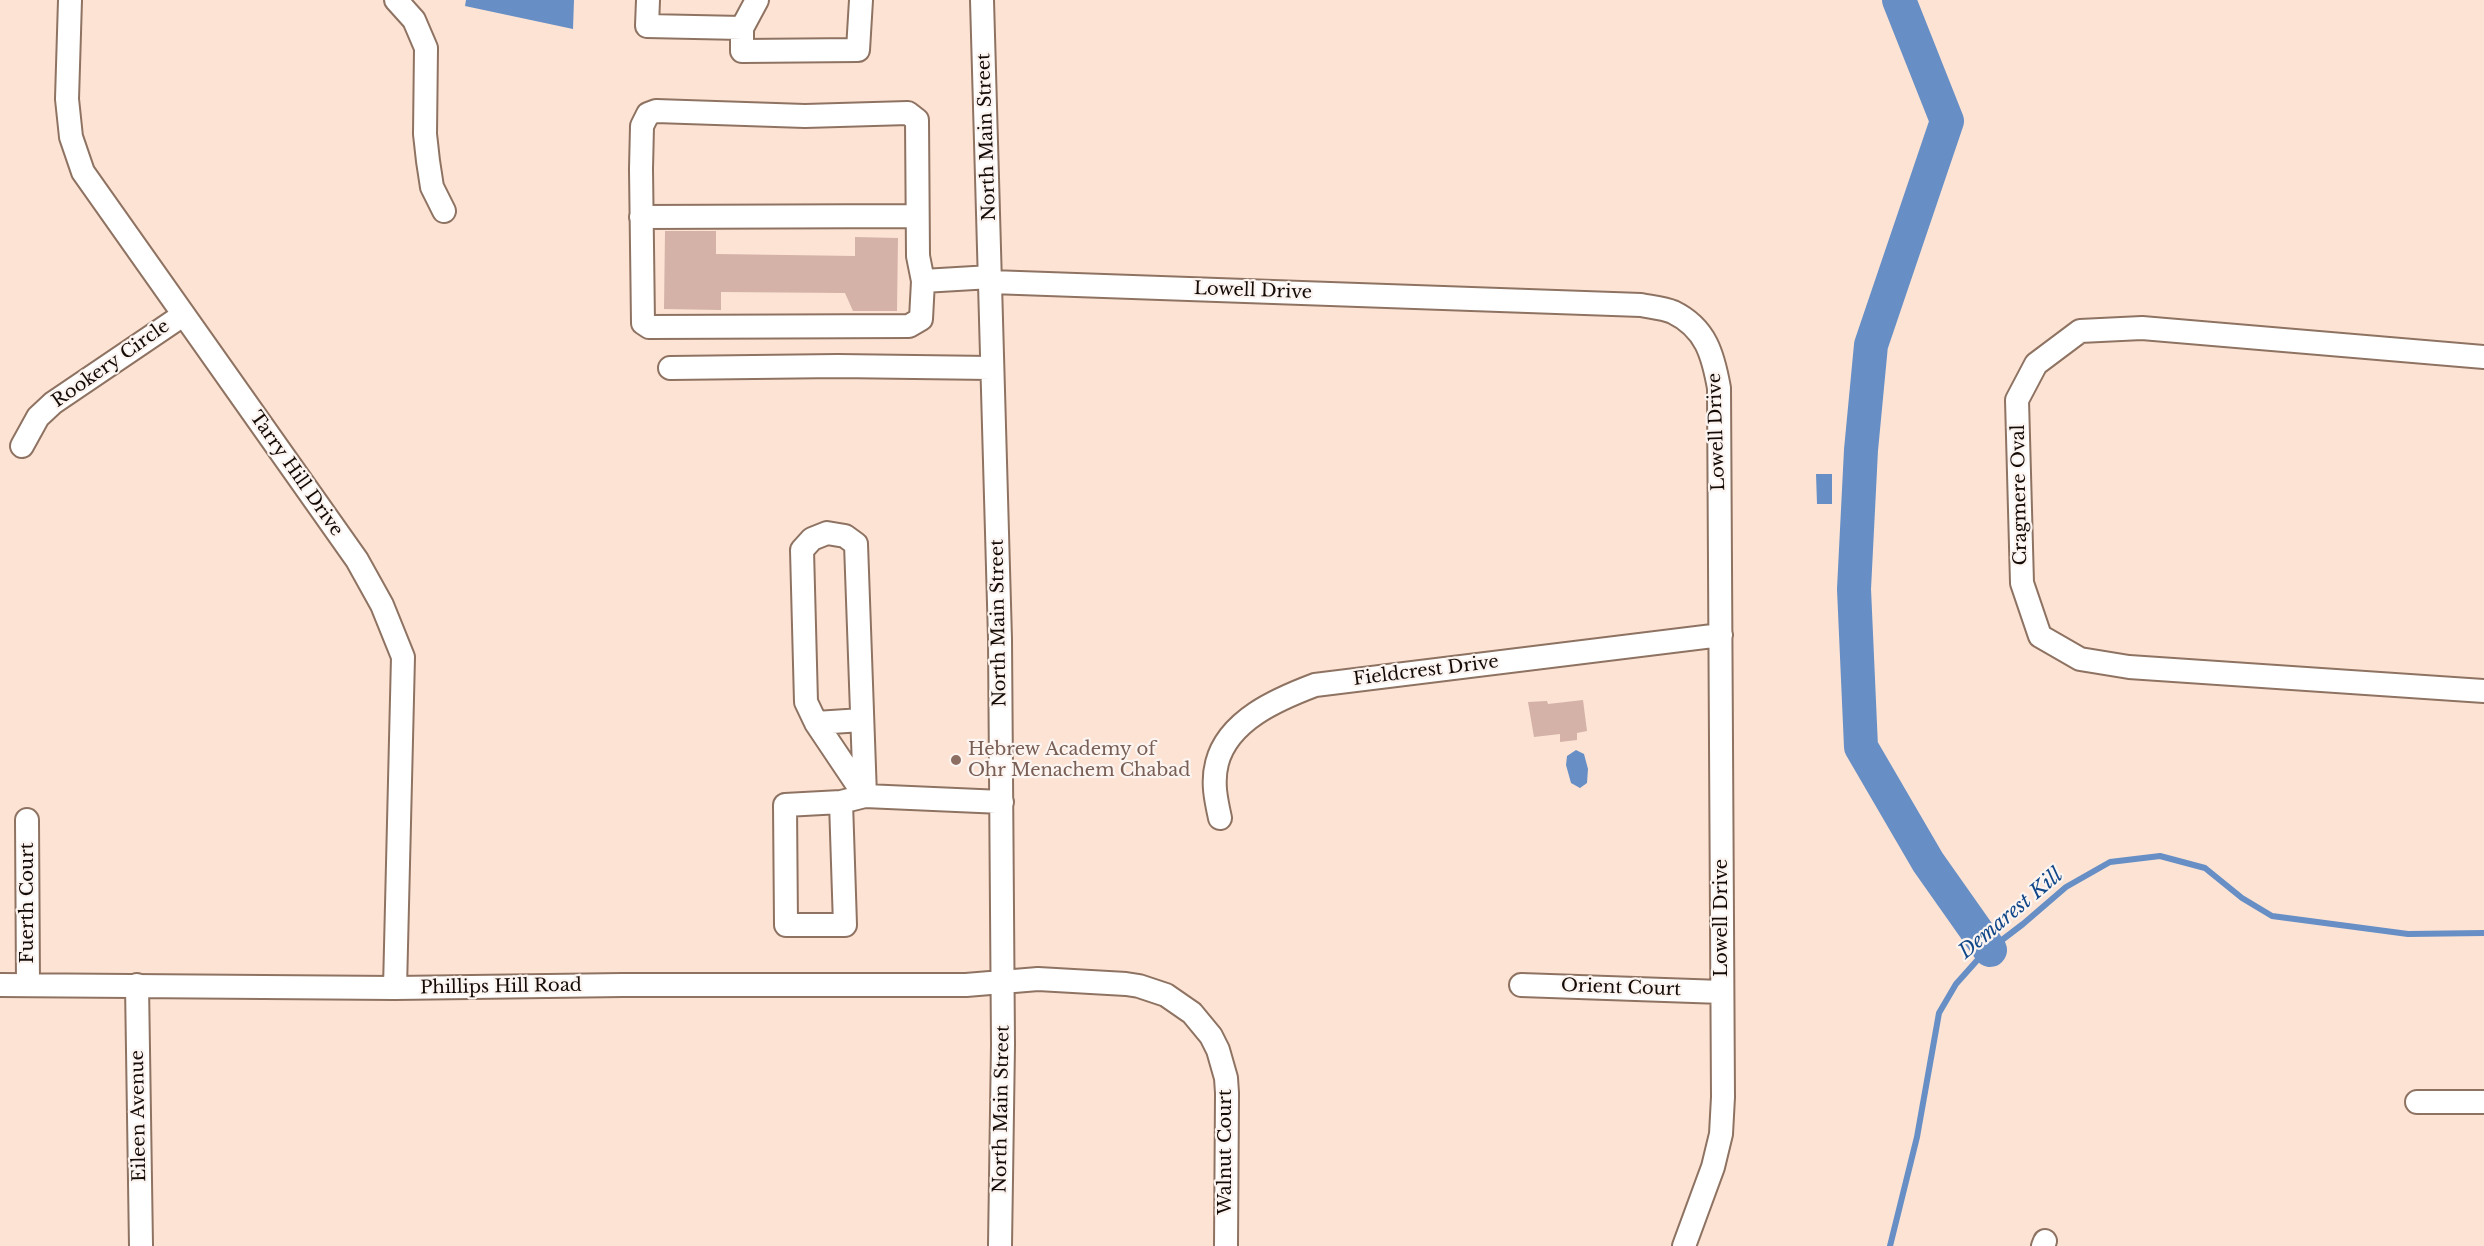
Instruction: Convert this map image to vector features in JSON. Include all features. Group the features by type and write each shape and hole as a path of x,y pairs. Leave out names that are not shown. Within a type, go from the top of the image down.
{"street":[{"name":"Tarry Hill Drive","path":"70,0 67,99 71,137 83,172 357,560 382,605 403,657 395,988"},
{"path":"396,0 414,20 426,48 425,134 432,187 444,211"},
{"path":"648,0 647,26 742,28"},
{"path":"757,0 742,28 742,51 858,50 864,0 874,3 878,0"},
{"name":"North Main Street","path":"982,0 998,558 1002,802 1003,982 1000,1246"},
{"path":"656,111 805,116 908,113 916,120 917,216 918,256 923,281 921,319 909,326 649,327 643,323 642,126 648,114 656,111"},
{"path":"641,217 917,216"},
{"name":"Lowell Drive","path":"923,281 991,280 1641,305 1672,312 1697,328 1713,356 1719,388 1723,1098 1721,1134 1713,1167 1684,1246"},
{"name":"Rookery Circle","path":"22,446 38,417 53,403 183,315"},
{"name":"Cragmere Oval","path":"2484,357 2142,328 2080,331 2036,364 2018,400 2022,583 2040,636 2080,659 2129,667 2484,692"},
{"path":"670,368 838,366 991,368"},
{"path":"827,533 845,536 856,544 865,796 816,723 806,702 802,550 812,539 827,533"},
{"name":"Fieldcrest Drive","path":"1220,818 1214,790 1217,763 1226,743 1251,717 1283,697 1315,685 1721,635"},
{"path":"816,723 862,720"},
{"path":"841,802 845,925 786,925 785,804 841,802 865,796 1002,802"},
{"name":"Fuerth Court","path":"27,820 28,985"},
{"name":"Walnut Court","path":"1003,982 1038,979 1139,986 1180,1003 1203,1024 1218,1050 1226,1078 1226,1246"},
{"name":"Phillips Hill Road","path":"0,985 395,988 966,985 1003,982"},
{"name":"Eileen Avenue","path":"137,985 141,1246"},
{"name":"Orient Court","path":"1521,985 1722,992"},
{"path":"2418,1102 2484,1102"}],"water":[{"path":"466,0 574,0 573,29 465,6"},
{"path":"1816,474 1832,474 1832,504 1817,504"},
{"path":"1576,750 1584,754 1588,769 1587,783 1580,788 1571,783 1566,765 1567,756"}],"building":[{"path":"665,231 716,231 716,254 855,256 855,237 898,238 897,311 853,311 845,293 721,292 721,310 664,309"},
{"path":"1583,700 1587,731 1577,733 1577,740 1560,742 1560,734 1534,737 1528,702 1547,701 1548,704"}],"waterway":[{"path":"1899,0 1947,121 1871,345 1861,450 1854,589 1861,747 1928,862 1990,950"},
{"name":"Demarest Kill","path":"1890,1246 1917,1137 1939,1013 1956,984 1981,956 2066,887 2110,862 2160,856 2205,868 2242,898 2272,916 2408,934 2484,933"}],"place":[{"name":"Hebrew Academy of Ohr Menachem Chabad","path":"956,760"}]}
